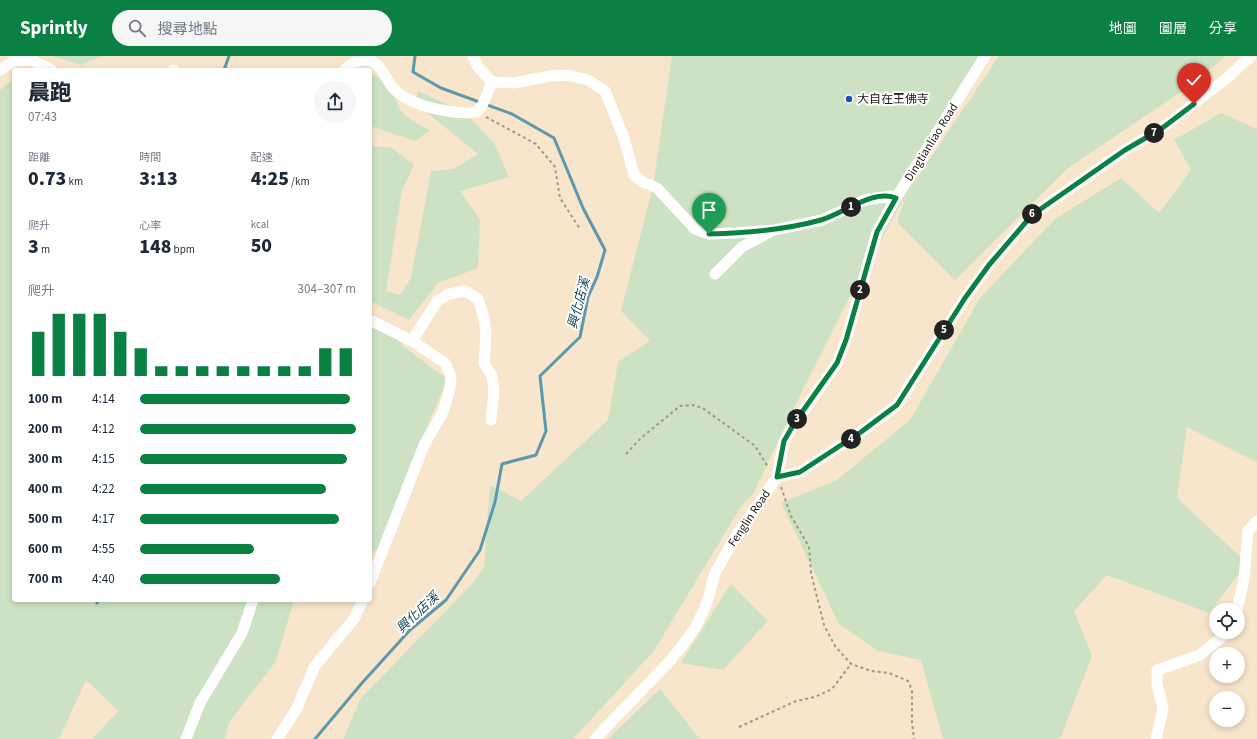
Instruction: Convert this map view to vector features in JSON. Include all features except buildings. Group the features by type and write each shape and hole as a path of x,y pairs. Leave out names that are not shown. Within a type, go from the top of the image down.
{"street":[{"path":"473,56 478,67 492,82 513,83 551,76 568,75 588,80 606,91 624,138 634,175 643,182 657,188 695,229 709,234 774,230 822,220 865,200 890,196 896,198"},
{"name":"Dingtianliao Road","path":"864,275 877,232 896,198 985,56"},
{"path":"777,477 800,472 861,432 897,405 965,298 989,265 1032,215 1118,154 1161,129 1227,78 1251,56"},
{"path":"0,70 14,61 31,60 48,68"},
{"path":"347,68 357,61 369,60 377,65 394,90 408,99 420,105 465,114 478,112 492,82"},
{"path":"715,274 742,247 774,230"},
{"name":"Fenglin Road","path":"595,739 683,645 696,626 707,603 715,573 736,536 777,477 784,441 795,422 837,363 846,340 864,275"},
{"path":"412,341 437,301 449,294 464,291 478,298 484,318 486,335 484,363 492,376 494,391 491,420"},
{"path":"372,321 412,341 445,363 451,376 450,388 443,412 424,445 372,578"},
{"path":"1239,603 1244,580 1248,531 1257,521"},
{"path":"186,739 200,703 242,633 252,602"},
{"path":"277,739 296,710 315,666 354,619 362,602"},
{"path":"1156,739 1163,708 1157,684 1157,670 1200,655 1219,639"}],"path":[{"path":"478,112 536,144 555,167 560,198 580,229"},
{"path":"626,454 641,438 680,406 694,405 704,409 755,446 777,477 791,516 809,547 811,573 824,625 835,646 851,664 871,671 890,673 908,681 912,690 912,723 914,739"},
{"path":"739,727 796,701 815,697 832,689 851,664"}],"green space":[{"path":"52,56 102,56 81,65"},
{"path":"672,56 984,56 911,187 999,56 1226,56 1185,89 1068,168 955,280 897,222 906,195 852,292 806,383 754,492 742,505 653,652 573,739 343,739 361,698 472,584 484,568 490,485 521,501 608,420 618,362 650,341 621,311 653,186"},
{"path":"372,75 390,81 396,100 402,112 412,120 430,130 415,141 372,127"},
{"path":"12,81 12,602 293,602 276,661 228,724 225,739 94,739 93,738 118,711 86,680 59,739 0,739 0,90"},
{"path":"418,91 465,113 494,143 509,177 460,191 480,220 478,268 438,283 409,320 372,302 372,146 392,148 414,165 402,190 386,291 400,295 411,278 431,171 454,169 478,154 415,103"},
{"path":"1221,113 1257,129 1257,462 1187,427 1177,498 1247,563 1217,603 1209,603 1209,613 1107,575 1074,611 1092,656 1060,739 943,739 921,660 878,651 839,624 781,503 837,480 910,420 980,298 1055,219 1121,178 1159,213 1191,170 1174,140"},
{"path":"372,318 393,334 403,346 447,379 377,550 372,552"},
{"path":"731,584 768,621 723,670 681,663"},
{"path":"660,689 700,739 608,739"}],"waterway":[{"path":"225,68 229,56"},
{"name":"興化店溪","path":"315,739 362,683 410,630 446,600 480,550 495,502 502,464 536,455 546,431 540,376 580,337 588,297 597,277 605,250 583,208 554,138 512,114 441,88 413,72 415,56"}],"place":[{"name":"大自在王佛寺","path":"849,99"}],"route":[{"path":"709,234 774,230 822,220 865,200 890,196 896,198 877,232 846,340 837,363 795,422 784,441 777,477 800,472 861,432 897,405 965,298 989,265 1032,215 1086,176 1125,150 1161,129 1194,104"}]}
